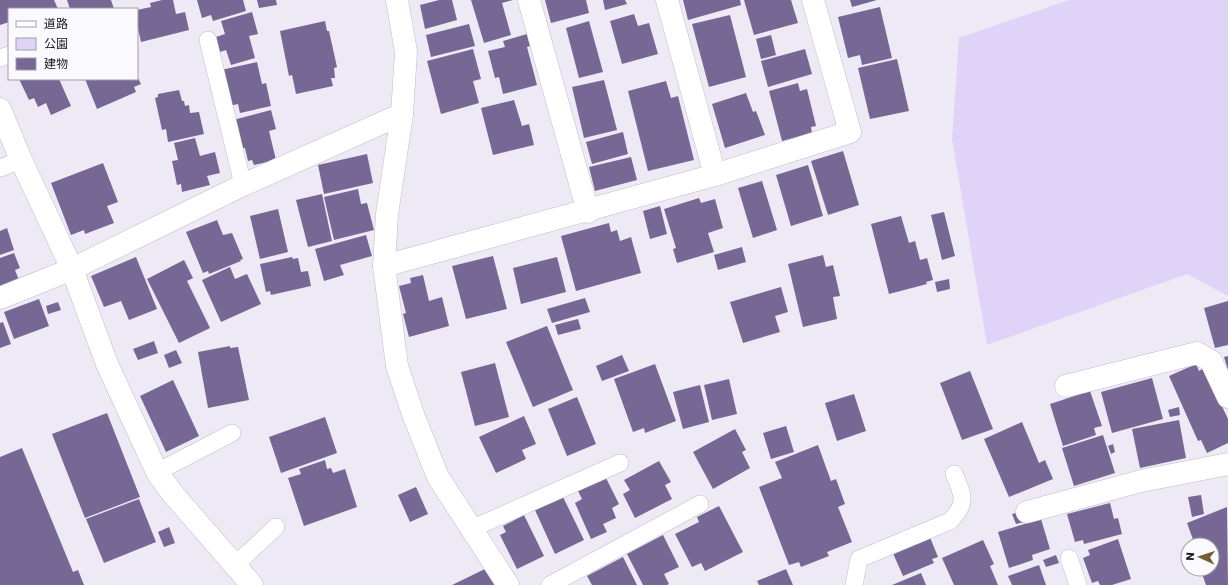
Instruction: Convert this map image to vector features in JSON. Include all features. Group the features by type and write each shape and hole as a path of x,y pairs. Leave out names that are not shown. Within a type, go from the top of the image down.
{"street":[{"path":"397,0 406,52 402,114 386,214 384,266 397,366 413,414 438,477 508,585"},
{"path":"529,0 588,212"},
{"path":"667,0 715,175"},
{"path":"384,266 588,212 715,175 850,132 813,0"},
{"path":"0,109 21,160 72,269 107,364 157,472 252,585"},
{"path":"0,298 72,269 243,185 402,114"},
{"path":"1066,386 1197,353 1211,361 1228,397"},
{"path":"1027,512 1141,481 1228,464"}],"lane":[{"path":"208,40 243,185"},
{"path":"0,168 21,160"},
{"path":"157,472 232,433"},
{"path":"471,529 620,463"},
{"path":"854,585 859,559 950,521 960,511 963,494 954,474"},
{"path":"550,585 700,504"},
{"path":"235,565 276,527"},
{"path":"1069,558 1078,585"}],"green space":[{"path":"1069,0 1228,0 1228,296 1187,274 987,345 952,139 959,38"}],"building":[{"path":"0,0 54,0 58,8 8,8 8,22 0,25"},
{"path":"67,0 111,0 114,8 70,8"},
{"path":"162,0 173,0 176,14 185,12 189,30 141,42 138,28 138,10 151,7 150,3"},
{"path":"197,0 243,0 246,11 213,21 211,15 202,18"},
{"path":"257,0 276,0 277,5 259,8"},
{"path":"439,0 452,0 457,20 425,29 420,5"},
{"path":"471,0 513,0 502,3 511,35 484,43"},
{"path":"545,0 586,0 589,13 551,23"},
{"path":"603,0 625,0 627,4 605,10"},
{"path":"683,0 740,0 741,5 688,20"},
{"path":"744,0 791,0 798,23 754,35"},
{"path":"850,0 877,0 852,7"},
{"path":"880,7 892,58 862,65 860,55 848,58 838,17"},
{"path":"252,12 258,34 249,36 255,58 231,65 226,50 220,52 216,37 225,34 221,21"},
{"path":"634,14 638,26 649,23 658,54 622,64 610,21"},
{"path":"730,15 746,77 709,87 692,24"},
{"path":"325,21 327,31 329,31 337,67 334,68 335,78 331,78 333,86 296,94 292,75 289,76 280,31"},
{"path":"589,21 603,72 579,78 566,28"},
{"path":"469,24 475,46 431,57 426,35"},
{"path":"527,34 530,46 527,47 537,85 503,94 499,77 495,78 488,51 505,47 503,41"},
{"path":"771,35 776,55 761,59 756,39"},
{"path":"473,49 481,79 473,81 479,103 441,114 427,61"},
{"path":"805,49 812,74 768,87 761,61"},
{"path":"897,59 909,111 870,119 858,68"},
{"path":"257,62 262,84 266,83 271,106 240,113 238,104 229,106 221,70"},
{"path":"138,78 141,84 134,87 136,92 97,109 85,80 138,80"},
{"path":"19,80 59,80 71,106 51,115 46,103 38,107 34,98 29,100"},
{"path":"604,80 617,130 584,138 572,87"},
{"path":"666,81 671,98 678,96 694,160 648,171 628,91"},
{"path":"798,83 800,91 807,89 816,126 811,127 812,133 782,141 769,91"},
{"path":"179,90 185,106 189,105 190,113 199,112 204,134 168,142 166,129 162,130 155,98 158,97 158,94"},
{"path":"746,93 753,112 756,111 765,135 725,148 712,104"},
{"path":"514,100 522,126 529,124 534,145 493,155 481,108"},
{"path":"271,110 276,129 269,131 276,160 254,165 252,160 248,161 245,148 240,149 233,120"},
{"path":"623,132 628,154 592,164 586,142"},
{"path":"195,138 200,156 215,152 220,173 207,176 210,185 182,192 181,184 177,185 172,161 178,160 174,143"},
{"path":"843,151 859,205 828,215 811,161"},
{"path":"367,154 373,183 324,194 318,165"},
{"path":"631,157 637,180 595,191 589,167"},
{"path":"103,163 118,202 107,206 114,223 85,234 84,230 71,235 51,183"},
{"path":"808,165 823,216 791,226 776,175"},
{"path":"762,181 777,230 753,238 738,188"},
{"path":"358,189 361,204 367,203 374,230 334,240 324,197"},
{"path":"322,194 332,241 308,247 296,200"},
{"path":"699,198 701,203 715,199 723,228 708,233 714,252 677,263 673,249 676,248 664,209"},
{"path":"660,206 667,234 650,239 643,211"},
{"path":"278,209 288,252 260,259 250,216"},
{"path":"944,212 955,256 942,260 931,215"},
{"path":"901,216 909,243 915,241 920,260 927,258 933,280 926,282 927,284 889,294 871,224"},
{"path":"217,220 223,235 232,233 243,259 209,274 208,271 203,273 186,232"},
{"path":"609,223 611,232 617,230 620,241 631,237 641,273 576,291 561,236"},
{"path":"7,228 14,250 0,255 0,231"},
{"path":"366,235 372,256 340,265 344,275 324,281 315,249"},
{"path":"742,247 746,262 718,270 714,255"},
{"path":"14,253 20,268 15,270 19,280 0,287 0,258"},
{"path":"823,255 826,267 833,265 840,296 833,297 837,319 803,327 788,264"},
{"path":"493,256 507,309 466,319 452,266"},
{"path":"136,257 157,309 129,320 121,301 104,307 91,276"},
{"path":"292,257 293,259 298,258 301,272 308,271 311,286 271,295 270,291 266,292 260,264"},
{"path":"557,257 566,292 521,304 513,268"},
{"path":"184,260 193,278 187,281 210,328 179,343 147,279"},
{"path":"230,267 235,279 247,274 261,304 221,322 202,280"},
{"path":"423,275 429,301 442,297 449,326 409,337 403,314 406,313 399,286 411,283 410,278"},
{"path":"949,279 950,289 937,292 935,282"},
{"path":"781,287 788,312 775,316 780,332 743,343 730,302"},
{"path":"585,298 590,312 552,323 547,309"},
{"path":"39,299 49,326 14,339 4,312"},
{"path":"1228,301 1228,345 1215,348 1204,308"},
{"path":"58,302 61,310 48,314 46,306"},
{"path":"578,319 581,329 558,335 555,325"},
{"path":"3,322 11,344 0,348 0,323"},
{"path":"547,326 573,390 533,407 506,342"},
{"path":"154,341 158,353 138,360 133,349"},
{"path":"230,346 230,348 238,347 249,400 208,408 198,352"},
{"path":"176,350 182,363 169,368 164,355"},
{"path":"622,355 629,371 602,381 596,366"},
{"path":"1228,356 1228,370 1224,357"},
{"path":"495,363 509,417 475,426 461,372"},
{"path":"655,364 676,421 645,433 644,428 633,432 614,379"},
{"path":"1196,364 1199,371 1204,368 1228,419 1228,443 1207,453 1201,440 1198,441 1169,376"},
{"path":"970,371 993,429 962,440 940,383"},
{"path":"1152,378 1163,419 1112,433 1101,392"},
{"path":"729,379 737,414 712,420 704,385"},
{"path":"173,380 199,436 166,452 140,396"},
{"path":"700,385 709,422 683,429 673,392"},
{"path":"1090,391 1102,426 1094,428 1096,435 1063,446 1050,404"},
{"path":"854,394 866,431 837,441 825,403"},
{"path":"577,397 596,444 567,456 548,409"},
{"path":"1179,407 1180,415 1170,417 1168,410"},
{"path":"107,413 140,497 85,518 52,434"},
{"path":"524,416 536,444 522,450 526,459 496,473 479,437"},
{"path":"325,417 337,453 281,473 269,437"},
{"path":"1179,420 1186,458 1140,468 1132,429"},
{"path":"1022,422 1039,463 1045,460 1053,479 1009,497 984,439"},
{"path":"786,426 794,452 771,459 763,433"},
{"path":"735,429 746,450 742,452 750,468 713,489 693,452"},
{"path":"1103,435 1115,473 1074,486 1062,448"},
{"path":"1113,444 1115,452 1111,454 1108,446"},
{"path":"818,445 831,481 836,479 845,504 838,507 852,542 827,552 829,556 801,567 799,562 789,565 759,487 782,478 775,462"},
{"path":"22,448 73,572 78,570 84,585 0,585 0,457"},
{"path":"325,460 327,469 331,468 333,473 345,469 357,507 304,526 288,478 301,474 299,469"},
{"path":"659,461 671,482 665,485 672,499 635,518 623,494 630,490 624,480"},
{"path":"606,478 619,504 612,508 616,518 603,524 607,532 591,539 575,503 582,499 578,491"},
{"path":"416,487 428,514 410,522 398,495"},
{"path":"1201,495 1204,514 1192,517 1188,497"},
{"path":"563,497 584,540 555,554 535,510"},
{"path":"139,499 156,542 104,563 86,519"},
{"path":"1110,503 1114,519 1118,518 1122,534 1084,544 1083,540 1075,542 1067,514"},
{"path":"719,506 743,552 705,571 701,563 692,567 675,534 699,522 697,517"},
{"path":"1227,507 1228,585 1206,585 1203,577 1220,577 1220,537 1192,537 1187,523"},
{"path":"1021,512 1024,522 1016,524 1012,514"},
{"path":"524,515 544,556 517,569 500,535 506,532 503,526"},
{"path":"1041,519 1050,549 1032,555 1033,560 1009,568 998,532"},
{"path":"169,527 175,543 164,547 158,532"},
{"path":"663,535 679,567 664,574 669,584 667,585 643,585 627,554"},
{"path":"929,535 938,557 932,559 934,563 903,576 892,551"},
{"path":"1118,539 1131,579 1112,585 1100,585 1098,581 1092,583 1083,558 1090,555 1088,550"},
{"path":"983,540 994,564 990,566 998,585 954,585 942,558"},
{"path":"1056,555 1059,563 1046,567 1043,560"},
{"path":"623,557 637,585 592,585 587,576"},
{"path":"1039,565 1046,585 1012,585 1008,576"},
{"path":"487,568 495,585 452,585"},
{"path":"786,569 793,585 759,585 757,581"},
{"path":"921,573 926,585 892,585"}]}
